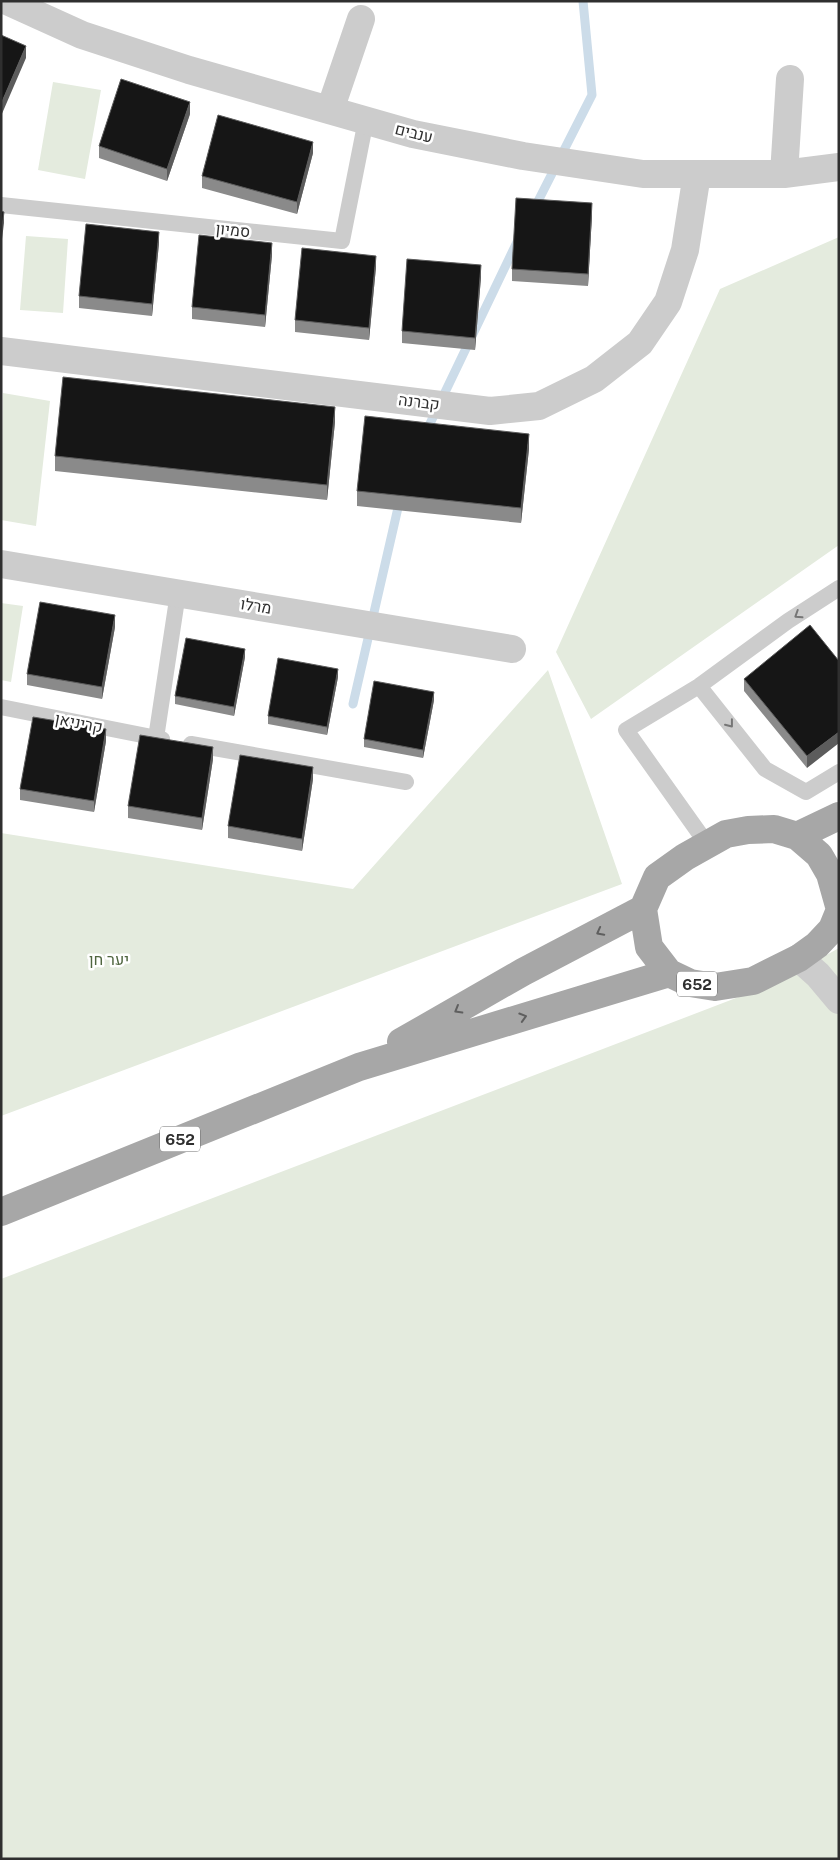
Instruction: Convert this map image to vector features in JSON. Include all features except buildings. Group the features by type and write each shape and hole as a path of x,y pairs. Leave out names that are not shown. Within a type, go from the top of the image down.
{"main road":[{"path":"797,836 839,816"},
{"path":"643,909 657,877 706,844 726,834 748,830 774,829 797,836 819,855 830,874 839,906"},
{"name":"652","path":"359,1067 523,972 643,909 649,947 669,973 690,983 715,987 753,981 799,958 817,945 832,929 839,912"},
{"name":"652","path":"1,1212 359,1067 669,973"}],"street":[{"name":"ענבים","path":"7,1 82,35 189,70 413,134 523,156 643,174 784,174 839,166"},
{"path":"330,110 362,19"},
{"path":"784,174 790,79"},
{"name":"קברנה","path":"1,351 490,411 539,406 594,379 640,343 668,302 685,250 696,174"},
{"name":"מרלו","path":"1,564 512,649"},
{"path":"799,958 818,975 839,1000"}],"lane":[{"name":"סמיון","path":"1,205 342,242 366,120"},
{"path":"706,844 626,730 699,686 839,588"},
{"path":"156,738 178,593"},
{"path":"699,686 766,769 806,792 839,772"},
{"name":"קריניאן","path":"1,707 156,738 406,782"}],"green space":[{"path":"53,82 101,90 85,179 38,170"},
{"path":"26,236 68,239 63,313 20,310"},
{"path":"839,237 839,545 591,719 556,652 720,289"},
{"path":"3,393 50,401 36,526 1,520"},
{"path":"1,603 23,606 11,682 1,680"},
{"name":"יער חן","path":"548,670 622,884 1,1116 1,833 353,889"},
{"path":"839,948 839,1859 1,1859 1,1279 778,982"}],"waterway":[{"path":"534,209 592,95 583,1"},
{"path":"425,434 518,240"},
{"path":"353,704 400,499"}]}
